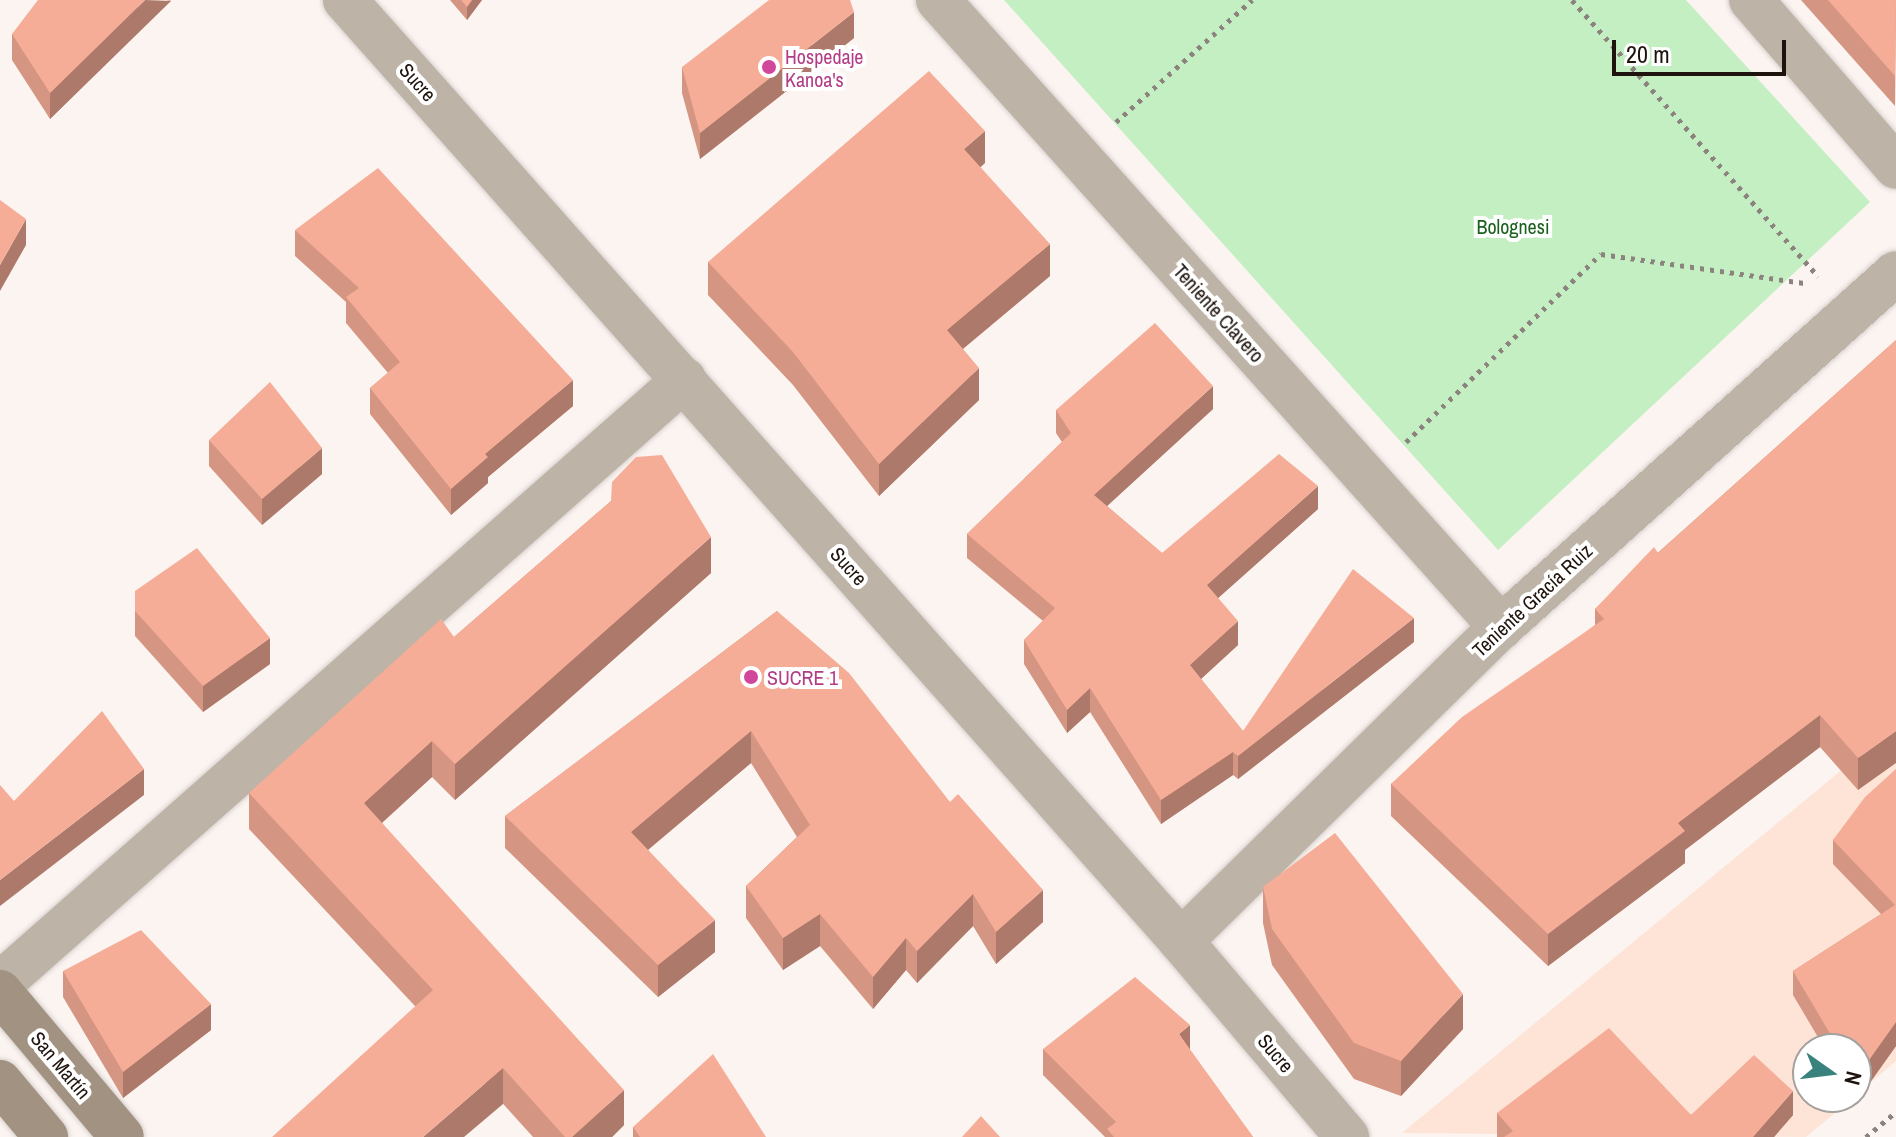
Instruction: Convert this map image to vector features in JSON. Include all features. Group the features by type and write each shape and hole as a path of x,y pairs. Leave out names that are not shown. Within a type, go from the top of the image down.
{"main road":[{"name":"San Martín","path":"0,992 122,1137"},
{"path":"0,1082 46,1137"}],"street":[{"name":"Sucre","path":"345,0 1181,941 1347,1137"},
{"name":"Teniente Clavero","path":"938,0 1501,627"},
{"path":"1751,0 1896,167"},
{"name":"Teniente Gracía Ruiz","path":"1181,941 1501,627 1896,273"},
{"path":"0,984 684,380"}],"path":[{"path":"1077,158 1252,0"},
{"path":"1369,478 1601,254 1827,286 1572,0"},
{"path":"1866,1137 1896,1112"}],"shaded area":[{"path":"1896,725 1896,1061 1872,1081 1872,1033 1792,1033 1792,1113 1835,1113 1806,1137 1402,1133"}],"green space":[{"name":"Bolognesi","path":"1004,0 1686,0 1870,202 1498,550"}],"building":[{"path":"38,0 145,0 50,93 12,34"},
{"path":"769,0 850,0 854,12 700,133 682,67"},
{"path":"1828,0 1896,0 1895,76"},
{"path":"929,71 985,131 964,149 1050,244 947,330 979,368 879,464 793,352 708,262"},
{"path":"378,168 573,380 485,454 488,457 451,489 370,388 400,362 346,297 359,288 295,230"},
{"path":"0,200 26,219 0,265"},
{"path":"1155,323 1213,386 1094,495 1162,553 1279,454 1318,486 1207,585 1238,621 1190,665 1243,731 1353,569 1414,618 1238,756 1233,752 1161,800 1090,688 1067,710 1024,640 1055,608 967,534 1071,433 1056,410"},
{"path":"1896,340 1896,731 1858,758 1820,715 1678,823 1685,831 1548,934 1391,784 1462,717 1604,619 1595,609 1654,547 1658,553"},
{"path":"270,382 322,448 262,499 209,440"},
{"path":"662,455 711,537 455,764 432,741 364,803 624,1090 572,1137 565,1137 503,1068 423,1137 272,1137 433,990 249,793 441,619 454,637 611,501 612,482 636,457"},
{"path":"197,548 270,638 203,686 135,611 135,591"},
{"path":"777,611 849,673 950,802 958,794 1043,890 996,932 973,894 917,951 906,938 873,977 820,914 783,938 746,886 810,825 751,731 631,832 715,920 658,965 505,816"},
{"path":"102,711 144,769 0,880 0,785 14,801"},
{"path":"1896,769 1896,1022 1872,1056 1872,1033 1830,1033 1793,971 1895,905 1833,840 1865,797"},
{"path":"1335,833 1463,994 1401,1061 1354,1043 1272,929 1263,887"},
{"path":"141,930 211,1004 123,1072 63,971"},
{"path":"1135,977 1190,1025 1179,1034 1253,1137 1114,1137 1107,1129 1116,1122 1043,1049"},
{"path":"1609,1028 1691,1115 1754,1055 1792,1090 1753,1137 1504,1137 1513,1131 1497,1113"},
{"path":"713,1054 766,1137 640,1137 633,1127"},
{"path":"981,1116 1000,1137 962,1137"}],"place":[{"name":"Hospedaje Kanoa's","path":"769,67"},
{"name":"SUCRE 1","path":"751,677"}]}
